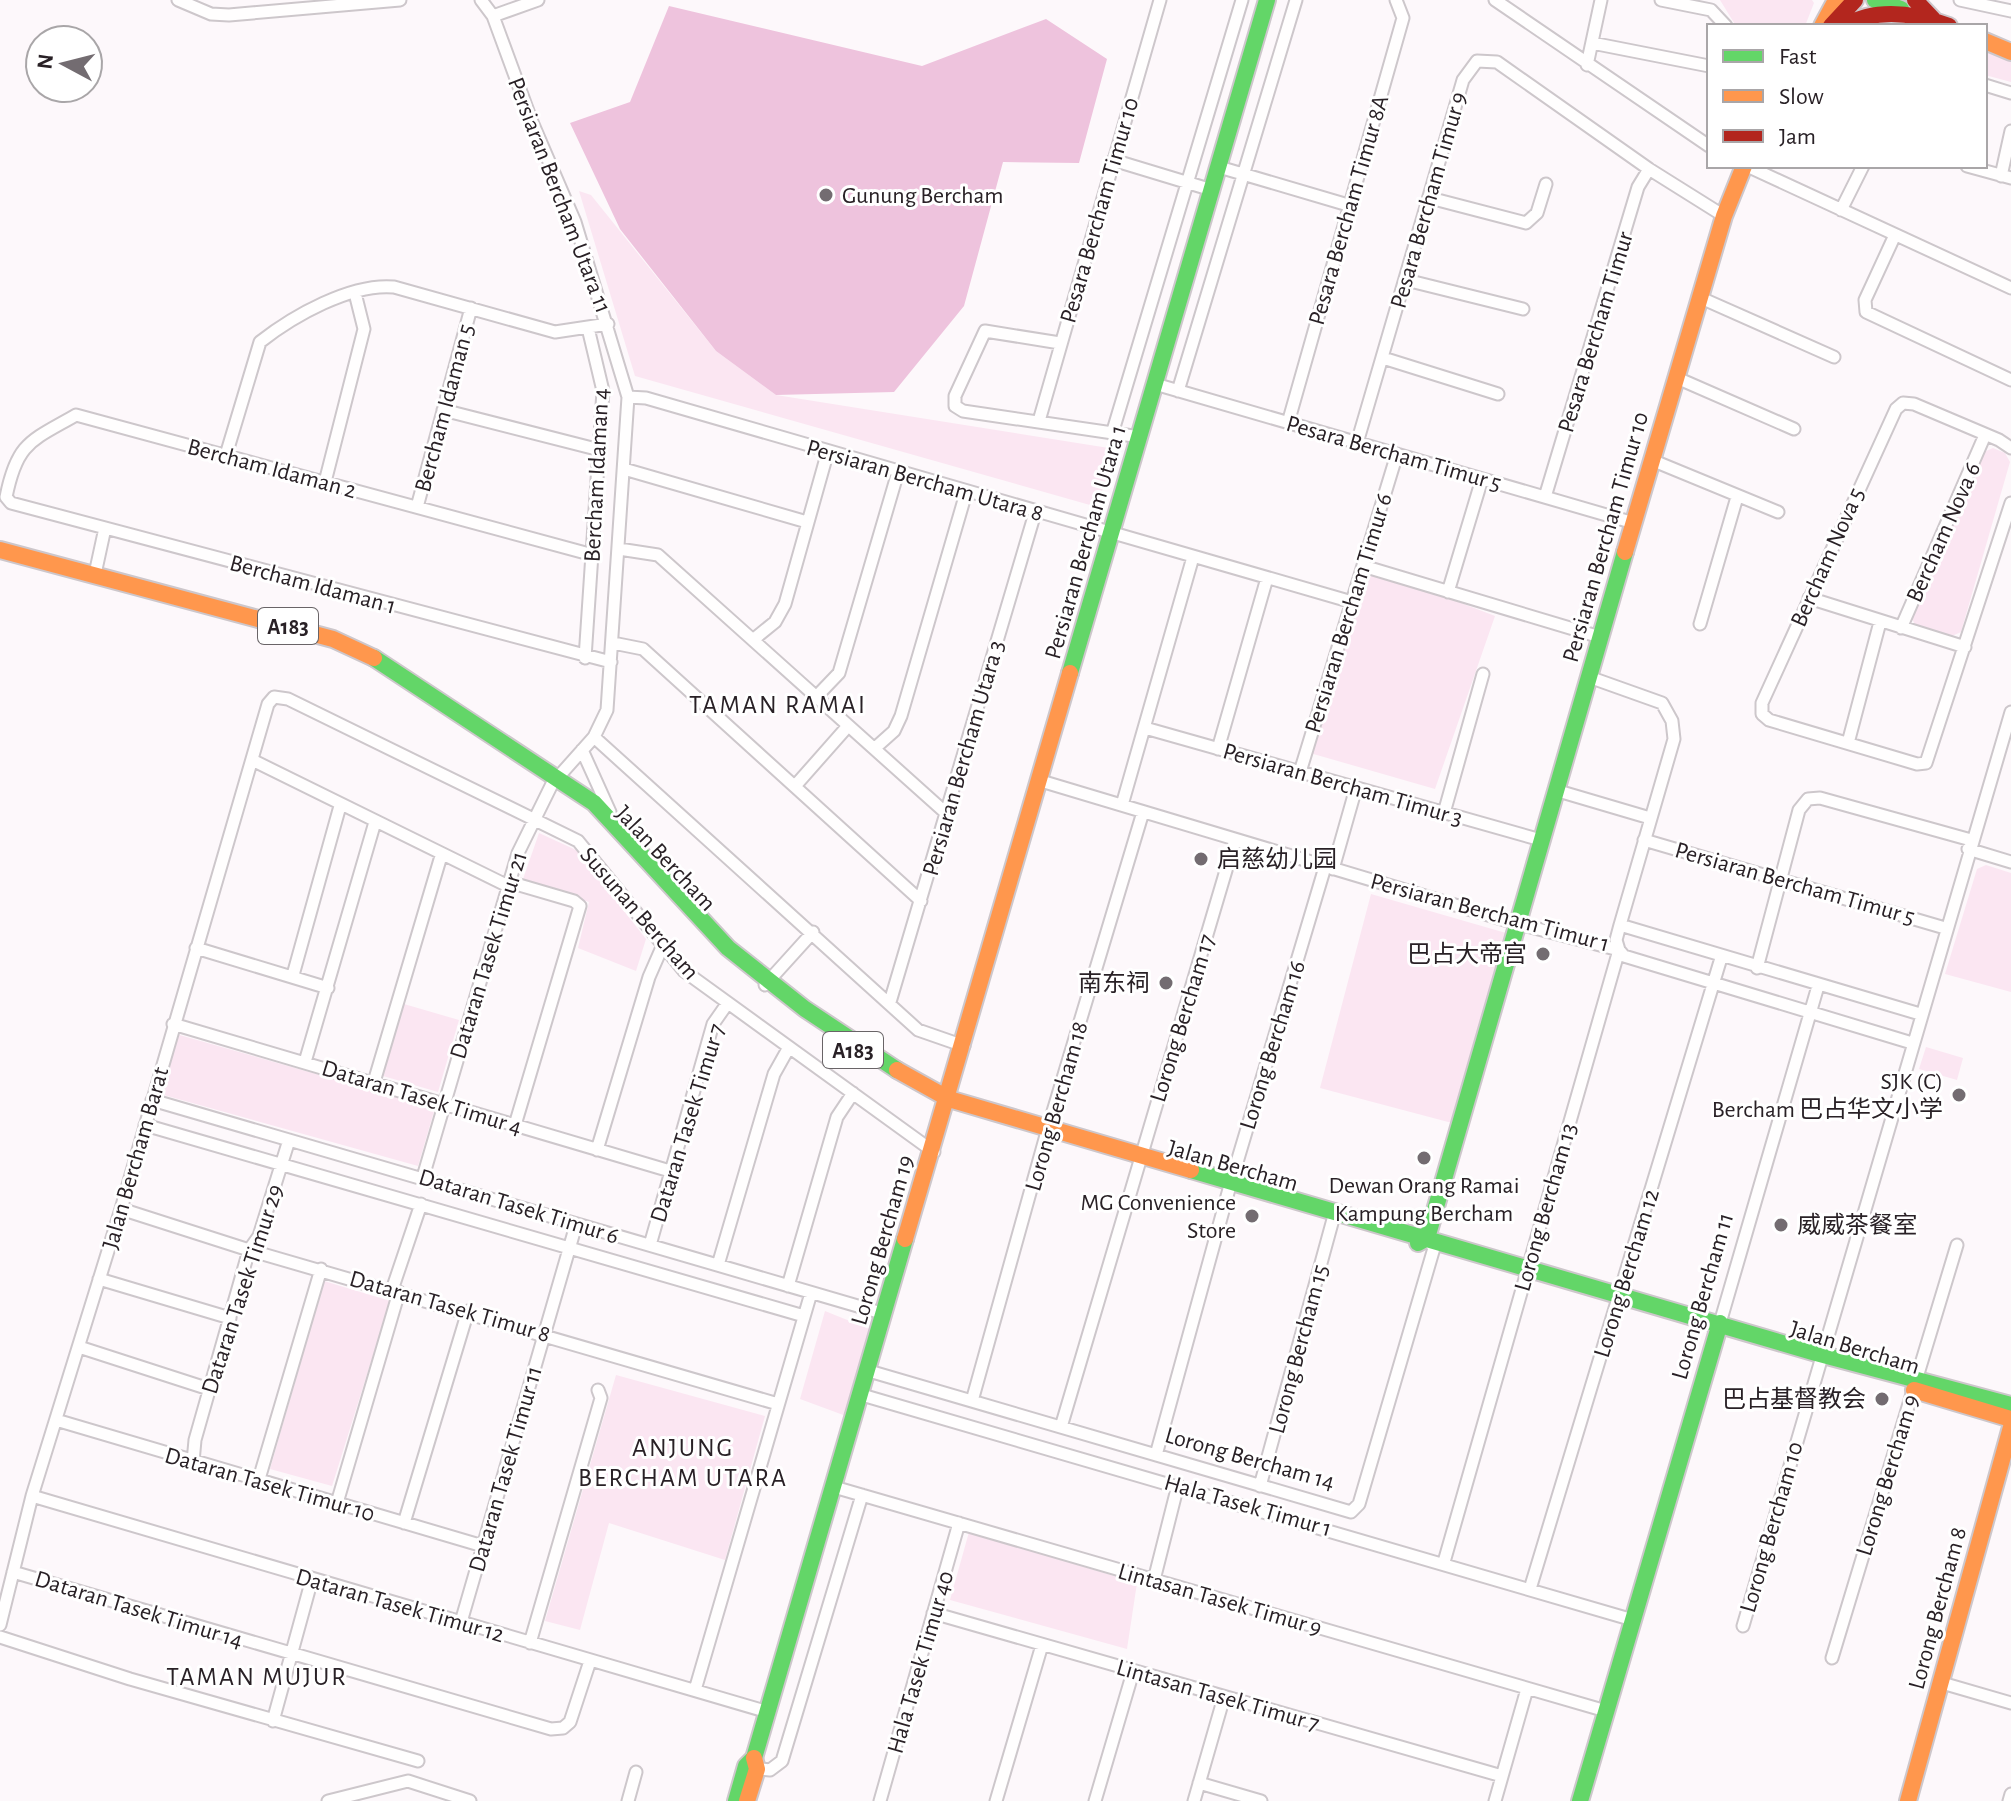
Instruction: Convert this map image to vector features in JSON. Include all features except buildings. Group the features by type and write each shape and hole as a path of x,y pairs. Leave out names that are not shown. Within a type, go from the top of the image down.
{"street":[{"path":"178,0 211,14 229,15 400,0"},
{"name":"Persiaran Bercham Utara 11","path":"481,0 493,16 532,122 575,222 628,397 607,710 594,737 551,778"},
{"path":"493,16 516,4 538,0"},
{"name":"Pesara Bercham Timur 10","path":"1039,421 1160,0"},
{"path":"1112,434 1242,0"},
{"name":"Persiaran Bercham Utara 1","path":"948,1103 1267,0"},
{"path":"1178,391 1296,0"},
{"name":"Pesara Bercham Timur 8A","path":"1288,423 1403,18 1396,0"},
{"path":"1495,0 1707,145"},
{"path":"1587,65 1601,0"},
{"path":"1661,0 1711,10 1724,24"},
{"path":"1815,24 1823,0"},
{"path":"1823,24 1836,0"},
{"path":"1833,24 1855,0"},
{"path":"1875,0 1934,19"},
{"path":"1906,0 1934,19"},
{"path":"1915,0 1934,19"},
{"path":"1960,0 2011,11"},
{"path":"1848,24 1869,14 1934,19"},
{"path":"1987,42 2011,52"},
{"path":"1592,43 1707,66"},
{"name":"Pesara Bercham Timur 9","path":"1357,443 1466,72 1482,60 1503,66 1649,169 1724,216"},
{"path":"1987,86 2011,93"},
{"path":"1974,168 2006,177 2011,131"},
{"path":"1113,160 1212,190"},
{"path":"1219,167 1348,205"},
{"name":"Persiaran Bercham Timur 10","path":"1515,923 1724,216 1745,168"},
{"path":"1841,210 1862,168"},
{"name":"Pesara Bercham Timur","path":"1545,497 1638,187 1649,169"},
{"path":"1770,170 1841,210 2011,288"},
{"path":"1430,198 1521,223 1534,217 1546,184"},
{"path":"1895,235 1865,300 1866,312 2011,380"},
{"path":"1406,280 1523,309"},
{"path":"226,455 260,342 316,309 355,293 380,286 394,287 555,332 608,324"},
{"path":"325,482 364,329 355,293"},
{"path":"1701,298 1834,357"},
{"name":"Bercham Idaman 5","path":"417,507 471,308"},
{"name":"Bercham Idaman 4","path":"585,658 603,391 588,328"},
{"path":"1060,343 985,331 955,396 955,406 963,411 1140,437"},
{"path":"1383,358 1498,394"},
{"path":"1677,378 1794,429"},
{"name":"Pesara Bercham Timur 5","path":"1155,384 1634,523"},
{"name":"Persiaran Bercham Utara 8","path":"628,397 646,398 1035,513 1352,602"},
{"name":"Bercham Nova 5","path":"1848,743 1769,720 1762,714 1762,703 1896,409 1903,403 1914,404 1985,435"},
{"path":"443,410 600,450"},
{"name":"Bercham Idaman 2","path":"16,504 6,497 18,454 26,444 76,415 593,555"},
{"path":"1985,435 2011,448"},
{"name":"Bercham Nova 6","path":"1901,628 1985,435"},
{"path":"754,639 775,622 785,604 828,451"},
{"name":"Persiaran Bercham Timur 6","path":"1300,772 1397,454"},
{"path":"1654,461 1778,512"},
{"path":"624,469 807,522"},
{"path":"817,696 839,673 898,472"},
{"path":"1448,592 1482,479"},
{"path":"875,748 894,731 901,716 966,493"},
{"path":"1700,624 1737,497"},
{"path":"1880,622 1848,743 1917,764 1926,763 2011,503"},
{"name":"Bercham Idaman 1","path":"16,504 585,658 611,662"},
{"name":"Persiaran Bercham Utara 3","path":"890,1002 1035,513"},
{"path":"95,574 105,528"},
{"path":"619,549 658,555 947,814"},
{"name":"Jalan Bercham","path":"1,553 95,574 295,628 366,653 616,825 720,940 767,983"},
{"path":"1122,805 1193,557"},
{"path":"1363,566 1600,637"},
{"path":"1218,749 1267,578"},
{"path":"1809,598 1965,647"},
{"path":"613,643 643,649 921,901"},
{"path":"1444,813 1483,674"},
{"path":"1589,677 1662,703 1672,721 1674,739 1620,925"},
{"name":"Jalan Bercham Barat","path":"0,1625 32,1496 121,1209 268,704 278,696"},
{"name":"Susunan Bercham","path":"278,696 578,841 684,971 934,1152"},
{"name":"Lorong Bercham 10","path":"1743,1626 1970,844 2005,750 2011,712"},
{"path":"795,786 848,726"},
{"name":"Persiaran Bercham Timur 3","path":"1145,728 1541,840"},
{"path":"594,737 918,1030 964,1046"},
{"path":"582,750 616,825"},
{"path":"252,760 441,856 508,884 574,901 580,906 515,1125"},
{"name":"Jalan Bercham","path":"551,778 633,855 723,955 948,1103 1914,1384 2011,1405"},
{"name":"Dataran Tasek Timur 21","path":"423,1177 508,884 551,778"},
{"name":"Persiaran Bercham Timur 1","path":"1041,781 1515,923 1619,950"},
{"name":"Lorong Bercham 16","path":"1156,1455 1230,1186 1356,788"},
{"path":"1555,790 1650,818"},
{"path":"1757,968 1799,810 1803,803 1813,798 1970,844 2011,862"},
{"path":"293,975 340,806"},
{"name":"Lorong Bercham 18","path":"972,1401 1047,1132 1143,812"},
{"path":"305,1062 375,822"},
{"name":"Lorong Bercham 17","path":"1061,1427 1235,840"},
{"name":"Persiaran Bercham Timur 5","path":"1644,840 1945,928"},
{"path":"374,1082 441,856"},
{"name":"Lorong Bercham 14","path":"869,1371 1347,1511 1358,1508 1494,1012 1515,923"},
{"name":"Persiaran Bercham Timur 1","path":"1619,950 1616,940 1620,925 1721,958 1920,1014"},
{"path":"767,983 813,932"},
{"path":"597,1150 649,977 663,945"},
{"path":"196,948 328,988"},
{"path":"1619,950 1624,956 1712,985 1912,1043"},
{"name":"Lorong Bercham 13","path":"1444,1562 1619,950"},
{"name":"Lorong Bercham 12","path":"1530,1589 1721,958"},
{"name":"Lorong Bercham 11","path":"1580,1801 1818,986"},
{"name":"Dataran Tasek Timur 7","path":"650,1245 713,1024 727,1004"},
{"name":"Dataran Tasek Timur 4","path":"173,1024 670,1171"},
{"path":"718,1265 774,1074 788,1049"},
{"path":"788,1286 834,1125 853,1093"},
{"name":"Dataran Tasek Timur 6","path":"152,1100 885,1314"},
{"name":"Lorong Bercham 19","path":"752,1765 948,1103"},
{"name":"Dataran Tasek Timur 6","path":"145,1125 282,1162 804,1316"},
{"name":"Dataran Tasek Timur 29","path":"193,1462 195,1440 249,1250 259,1236 289,1140"},
{"path":"337,1503 421,1204"},
{"name":"Dataran Tasek Timur 8","path":"121,1209 249,1250 544,1333 778,1404"},
{"name":"Lorong Bercham 15","path":"1260,1486 1334,1215"},
{"name":"Dataran Tasek Timur 11","path":"461,1622 576,1225"},
{"name":"Lorong Bercham 9","path":"1832,1658 1957,1245"},
{"path":"259,1479 321,1269"},
{"path":"99,1279 230,1318"},
{"path":"695,1690 811,1293"},
{"path":"404,1523 468,1311"},
{"path":"79,1347 209,1389"},
{"name":"Jalan Bercham","path":"1914,1384 2011,1419"},
{"path":"530,1643 601,1398 598,1390"},
{"name":"Hala Tasek Timur 1","path":"862,1395 1444,1562 1633,1620"},
{"name":"Dataran Tasek Timur 10","path":"56,1420 483,1546"},
{"name":"Lorong Bercham 8","path":"1908,1801 2011,1427"},
{"path":"1154,1580 1178,1485"},
{"name":"Lintasan Tasek Timur 9","path":"834,1487 1606,1711"},
{"path":"752,1765 770,1770 782,1761 862,1495"},
{"name":"Dataran Tasek Timur 12","path":"32,1496 768,1712"},
{"name":"Hala Tasek Timur 40","path":"880,1801 959,1523"},
{"name":"Dataran Tasek Timur 14","path":"13,1572 551,1729 563,1728 570,1722 590,1661"},
{"path":"273,1721 312,1579"},
{"name":"Lintasan Tasek Timur 7","path":"933,1613 1502,1776"},
{"path":"0,1637 273,1721 418,1761"},
{"path":"996,1801 1042,1645"},
{"path":"1095,1801 1133,1672"},
{"path":"1942,1683 2011,1703"},
{"path":"1495,1801 1527,1689"},
{"path":"1194,1801 1224,1697"},
{"path":"736,1801 752,1765"},
{"path":"747,1801 752,1765"},
{"path":"628,1801 636,1772"},
{"path":"328,1801 408,1781 465,1800"},
{"path":"1199,1783 1261,1801"},
{"path":"378,1801 381,1788"},
{"path":"2009,1801 2011,1794"}],"shaded area":[{"path":"1720,0 1812,0 1814,3 1806,24 1735,24"},
{"name":"Gunung Bercham","path":"669,6 922,66 1046,19 1107,59 1079,163 1003,162 964,306 894,392 776,395 716,351 620,229 570,123 630,102"},
{"path":"1987,51 2011,60 2011,82 1987,76"},
{"path":"579,191 591,195 716,351 776,395 1115,449 1097,507 635,376"},
{"path":"1993,448 2005,453 2010,462 1961,632 1952,636 1915,625 1911,616 1984,452"},
{"path":"1370,568 1495,616 1435,789 1310,753"},
{"path":"539,833 576,850 646,939 636,971 578,948 589,902 522,882"},
{"path":"1986,865 2011,873 2011,992 1945,974 1977,869"},
{"path":"1371,894 1506,933 1452,1123 1320,1088"},
{"path":"404,1004 459,1020 438,1092 383,1076"},
{"path":"176,1034 435,1108 418,1166 160,1094"},
{"path":"1926,1047 1963,1058 1957,1080 1919,1069"},
{"path":"324,1281 390,1301 332,1486 270,1469"},
{"path":"825,1311 872,1330 846,1416 800,1399"},
{"path":"616,1375 765,1416 725,1560 609,1523 580,1630 545,1621"},
{"path":"969,1532 1137,1583 1127,1649 950,1600"}],"traffic: fast":[{"path":"1070,673 1267,0"},
{"path":"1875,0 1901,9"},
{"path":"1418,1243 1427,1238 1625,552"},
{"path":"374,658 594,803 728,948 805,1009 897,1070"},
{"path":"1191,1170 1816,1353 2011,1405"},
{"path":"736,1801 746,1766 754,1758 905,1239"},
{"path":"1580,1801 1720,1323"}],"traffic: slow":[{"path":"1823,24 1836,0"},
{"path":"1987,42 2011,52"},
{"path":"1625,552 1724,216 1743,168"},
{"path":"0,550 333,639 374,658"},
{"path":"905,1239 1070,673"},
{"path":"897,1070 949,1099 1191,1170"},
{"path":"1914,1390 2011,1419"},
{"path":"1908,1801 2011,1427"},
{"path":"747,1801 757,1769 754,1758"}],"traffic: jam":[{"path":"1833,24 1855,0"},
{"path":"1915,0 1933,19"},
{"path":"1848,24 1883,14 1910,15 1942,24"}],"place":[{"name":"Gunung Bercham","path":"826,195"},
{"name":"启慈幼儿园","path":"1201,859"},
{"name":"巴占大帝宫","path":"1543,954"},
{"name":"南东祠","path":"1166,983"},
{"name":"SJK (C) Bercham 巴占华文小学","path":"1959,1095"},
{"name":"Dewan Orang Ramai Kampung Bercham","path":"1424,1158"},
{"name":"MG Convenience Store","path":"1252,1216"},
{"name":"威威茶餐室","path":"1781,1225"},
{"name":"巴占基督教会","path":"1882,1399"}],"district":[{"name":"TAMAN RAMAI","path":"778,704"},
{"name":"ANJUNG BERCHAM UTARA","path":"683,1462"},
{"name":"TAMAN MUJUR","path":"257,1676"}]}
